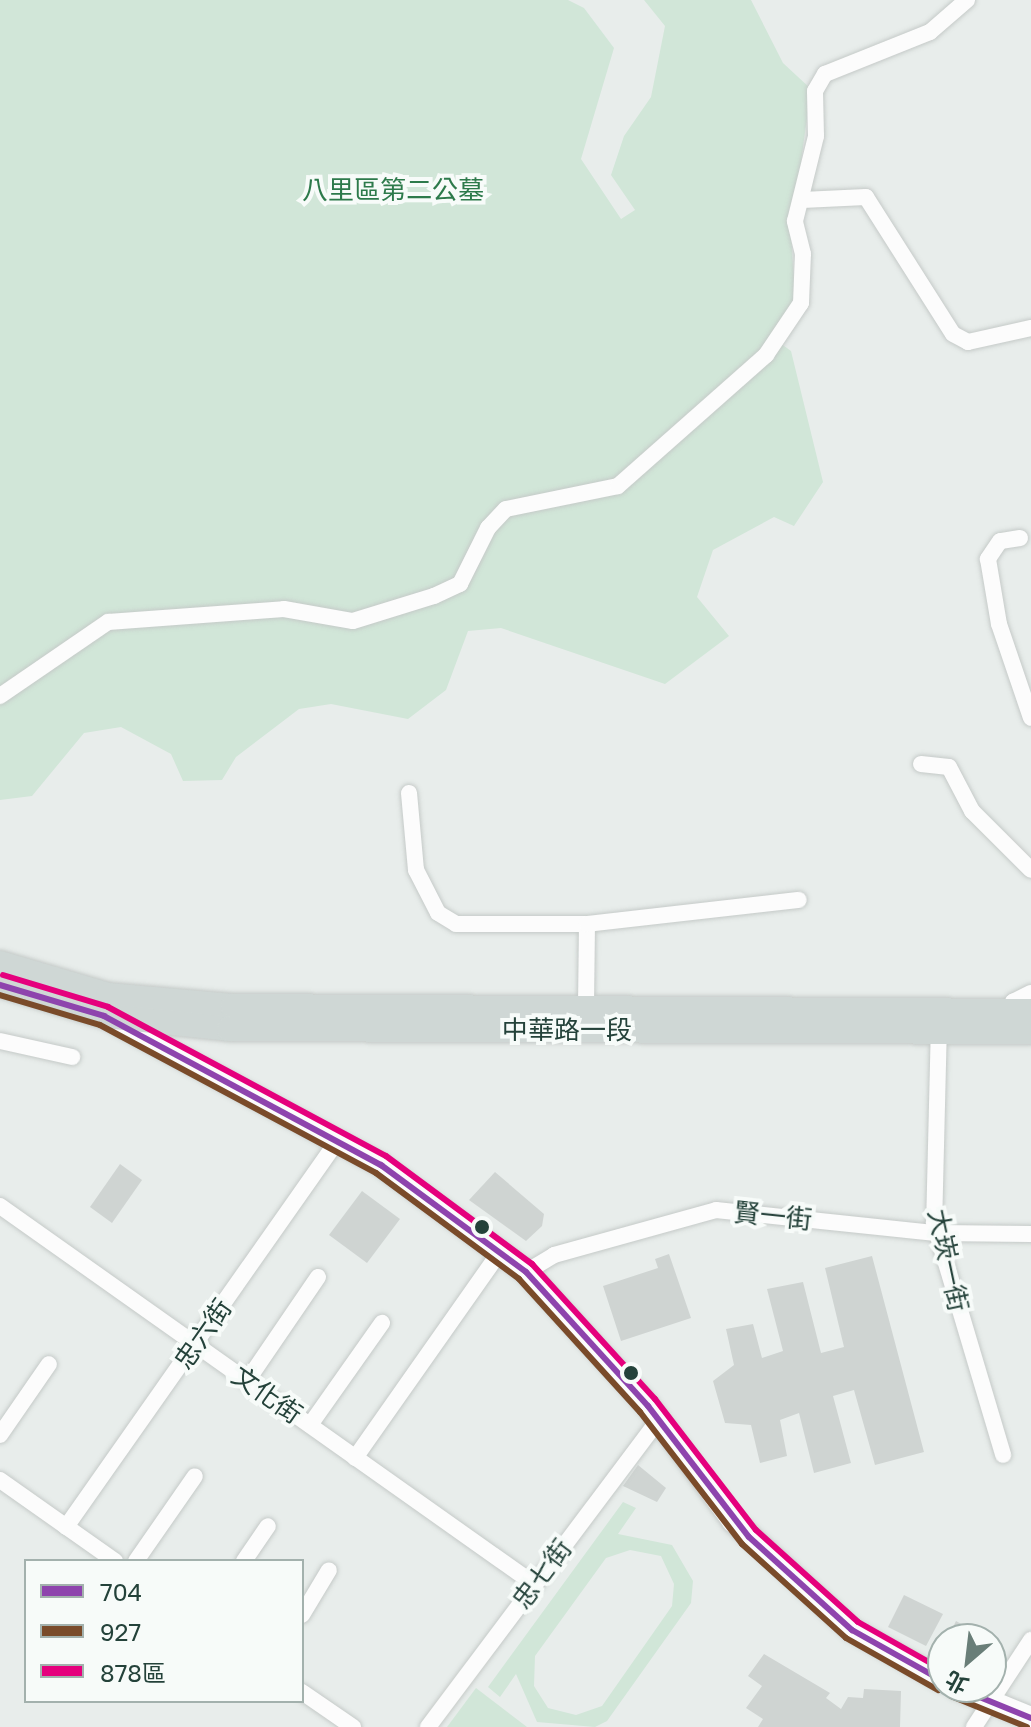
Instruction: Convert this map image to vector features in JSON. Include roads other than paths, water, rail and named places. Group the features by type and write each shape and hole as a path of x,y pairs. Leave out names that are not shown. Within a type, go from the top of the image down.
{"main road":[{"path":"0,963 106,1005 338,1140 500,1252 526,1272 657,1422 733,1521 841,1620 927,1671"},
{"path":"0,985 106,1005"},
{"name":"中華路一段","path":"106,1005 586,1006 939,1020"},
{"name":"中華路一段","path":"106,1005 229,1029 1020,1021"},
{"path":"991,1704 1031,1718"}],"street":[{"path":"0,696 108,622 284,609 353,621 460,584 488,528 506,509 618,486 766,355 806,287 795,221 816,136 815,91 825,74 930,32 967,0"},
{"path":"802,200 866,197 953,334 968,342 1031,328"},
{"path":"1020,538 1000,541 988,559 1003,636 1031,715"},
{"path":"921,764 949,767 972,811 1031,870"},
{"path":"409,793 416,870 438,913 456,924 587,924 799,900"},
{"path":"586,1006 587,924"},
{"path":"1020,1021 1031,993"},
{"name":"大崁一街","path":"939,1020 936,1233 1003,1455"},
{"path":"0,1041 72,1057"},
{"name":"忠六街","path":"66,1527 338,1140"},
{"name":"文化街","path":"0,1206 534,1584"},
{"name":"賢一街","path":"526,1272 554,1255 716,1210 936,1233 1031,1234"},
{"path":"355,1458 500,1252"},
{"path":"247,1381 318,1277"},
{"path":"310,1425 382,1323"},
{"path":"0,1435 49,1364"},
{"name":"忠七街","path":"428,1727 657,1422"},
{"path":"137,1559 195,1476"},
{"path":"0,1480 112,1559"},
{"path":"245,1559 268,1526"},
{"path":"304,1612 329,1570"},
{"path":"974,1727 1031,1640"},
{"path":"304,1693 353,1727"}],"park label":[{"name":"八里區第二公墓","path":"393,190"}]}
